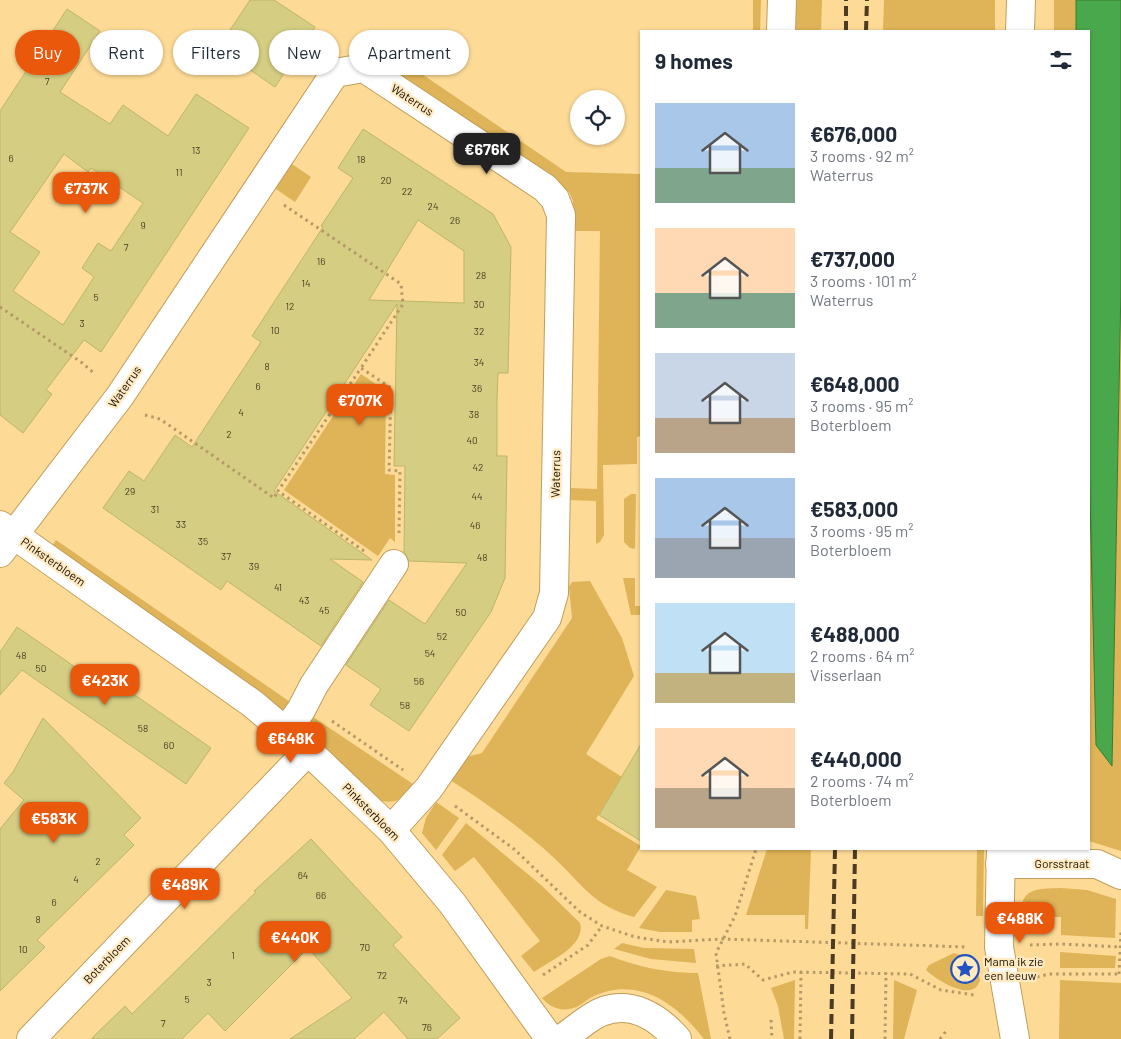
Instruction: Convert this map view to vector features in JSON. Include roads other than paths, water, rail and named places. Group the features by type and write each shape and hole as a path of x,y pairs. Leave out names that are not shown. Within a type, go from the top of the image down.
{"street":[{"path":"781,30 782,0"},
{"path":"1020,30 1021,0"},
{"name":"Waterrus","path":"5,537 120,396 335,73 364,68 545,188 555,199 561,215 555,584 552,606 547,618 429,788 391,830"},
{"name":"Pinksterbloem","path":"5,537 253,704 308,751 391,830 452,903 518,991 550,1039"},
{"path":"286,731 301,710 314,685 393,567"},
{"name":"Boterbloem","path":"31,1039 308,751"},
{"path":"1000,856 999,947 1005,988 1016,1039"},
{"name":"Gorsstraat","path":"1000,856 1097,864 1121,876"},
{"path":"562,1039 599,1013 630,1008 648,1014 667,1027 677,1039"}],"railway":[{"path":"846,0 846,30"},
{"path":"866,30 867,0"},
{"path":"831,1039 835,850"},
{"path":"852,1039 855,850"}],"place":[{"name":"Mama ik zie een leeuw","path":"965,969"}]}
